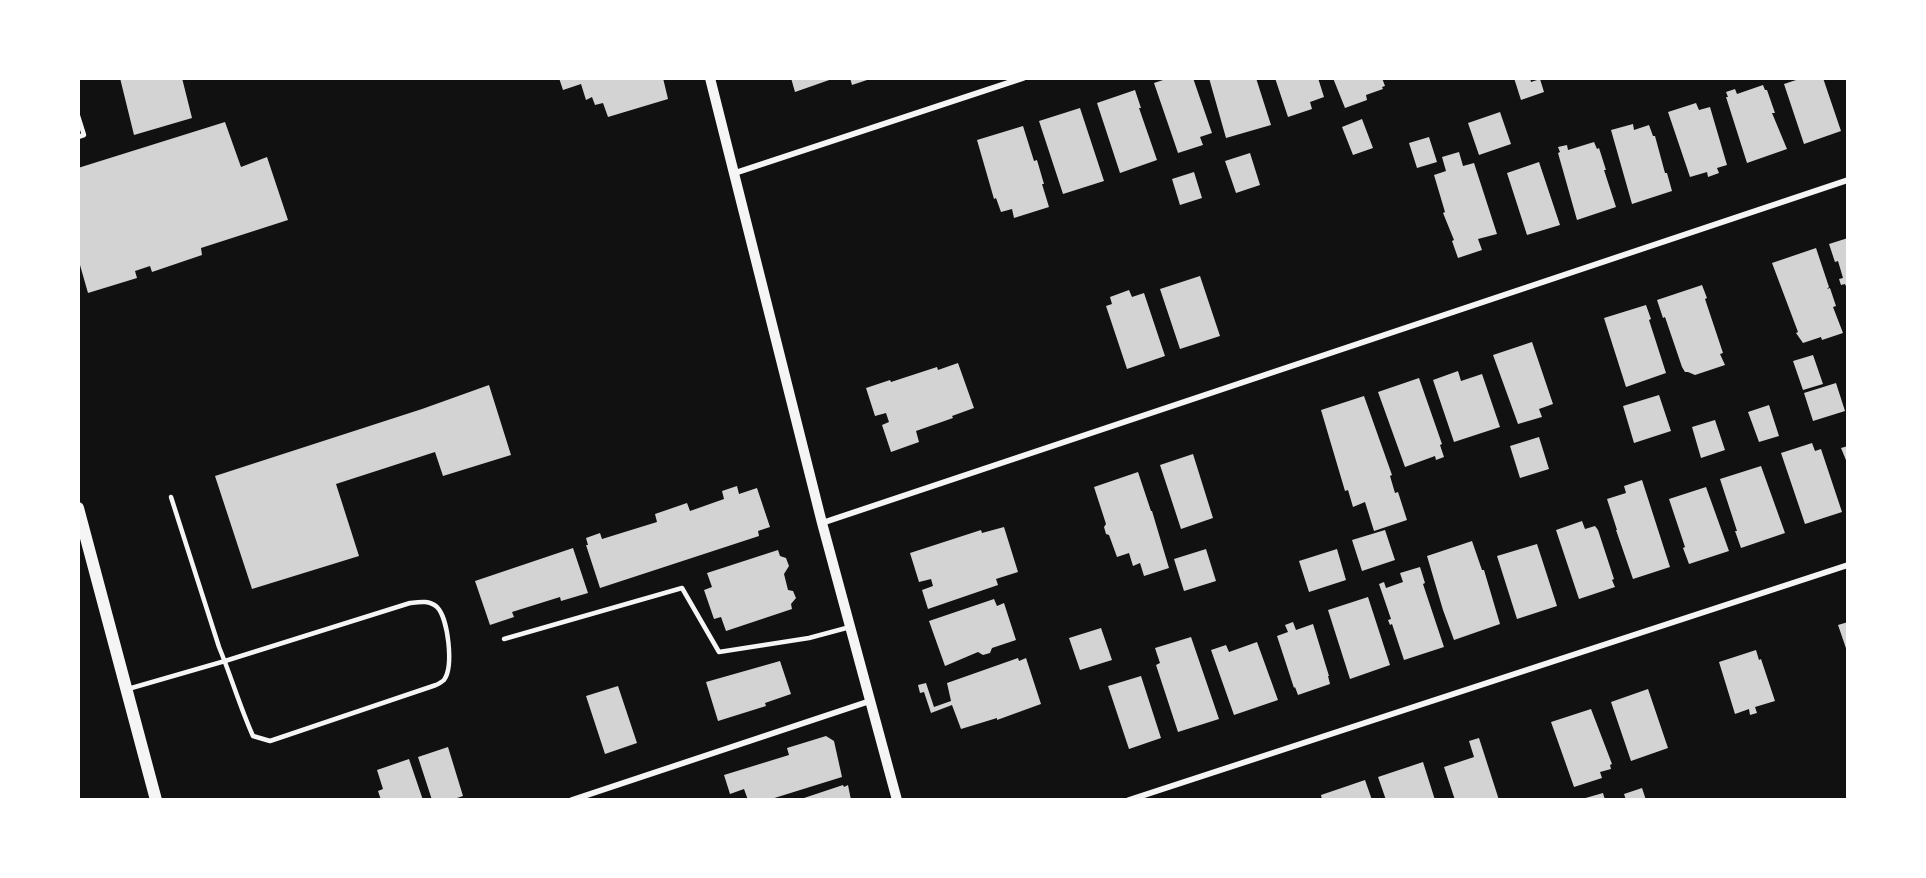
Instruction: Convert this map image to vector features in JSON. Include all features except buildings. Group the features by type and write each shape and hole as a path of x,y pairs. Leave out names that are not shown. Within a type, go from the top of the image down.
{"main road":[{"path":"78,508 156,800"}],"street":[{"path":"710,78 822,523 897,800"},
{"path":"735,173 1023,78"},
{"path":"822,523 1848,180"},
{"path":"1129,800 1848,564"},
{"path":"572,800 870,701"}],"lane":[{"path":"78,116 84,135 78,137"},
{"path":"126,690 225,661 410,603 422,601 431,603 441,612 448,637 448,669 444,680 436,685 270,741 253,736 225,661 171,497"},
{"path":"504,639 682,588 719,652 809,638 850,627"}]}
